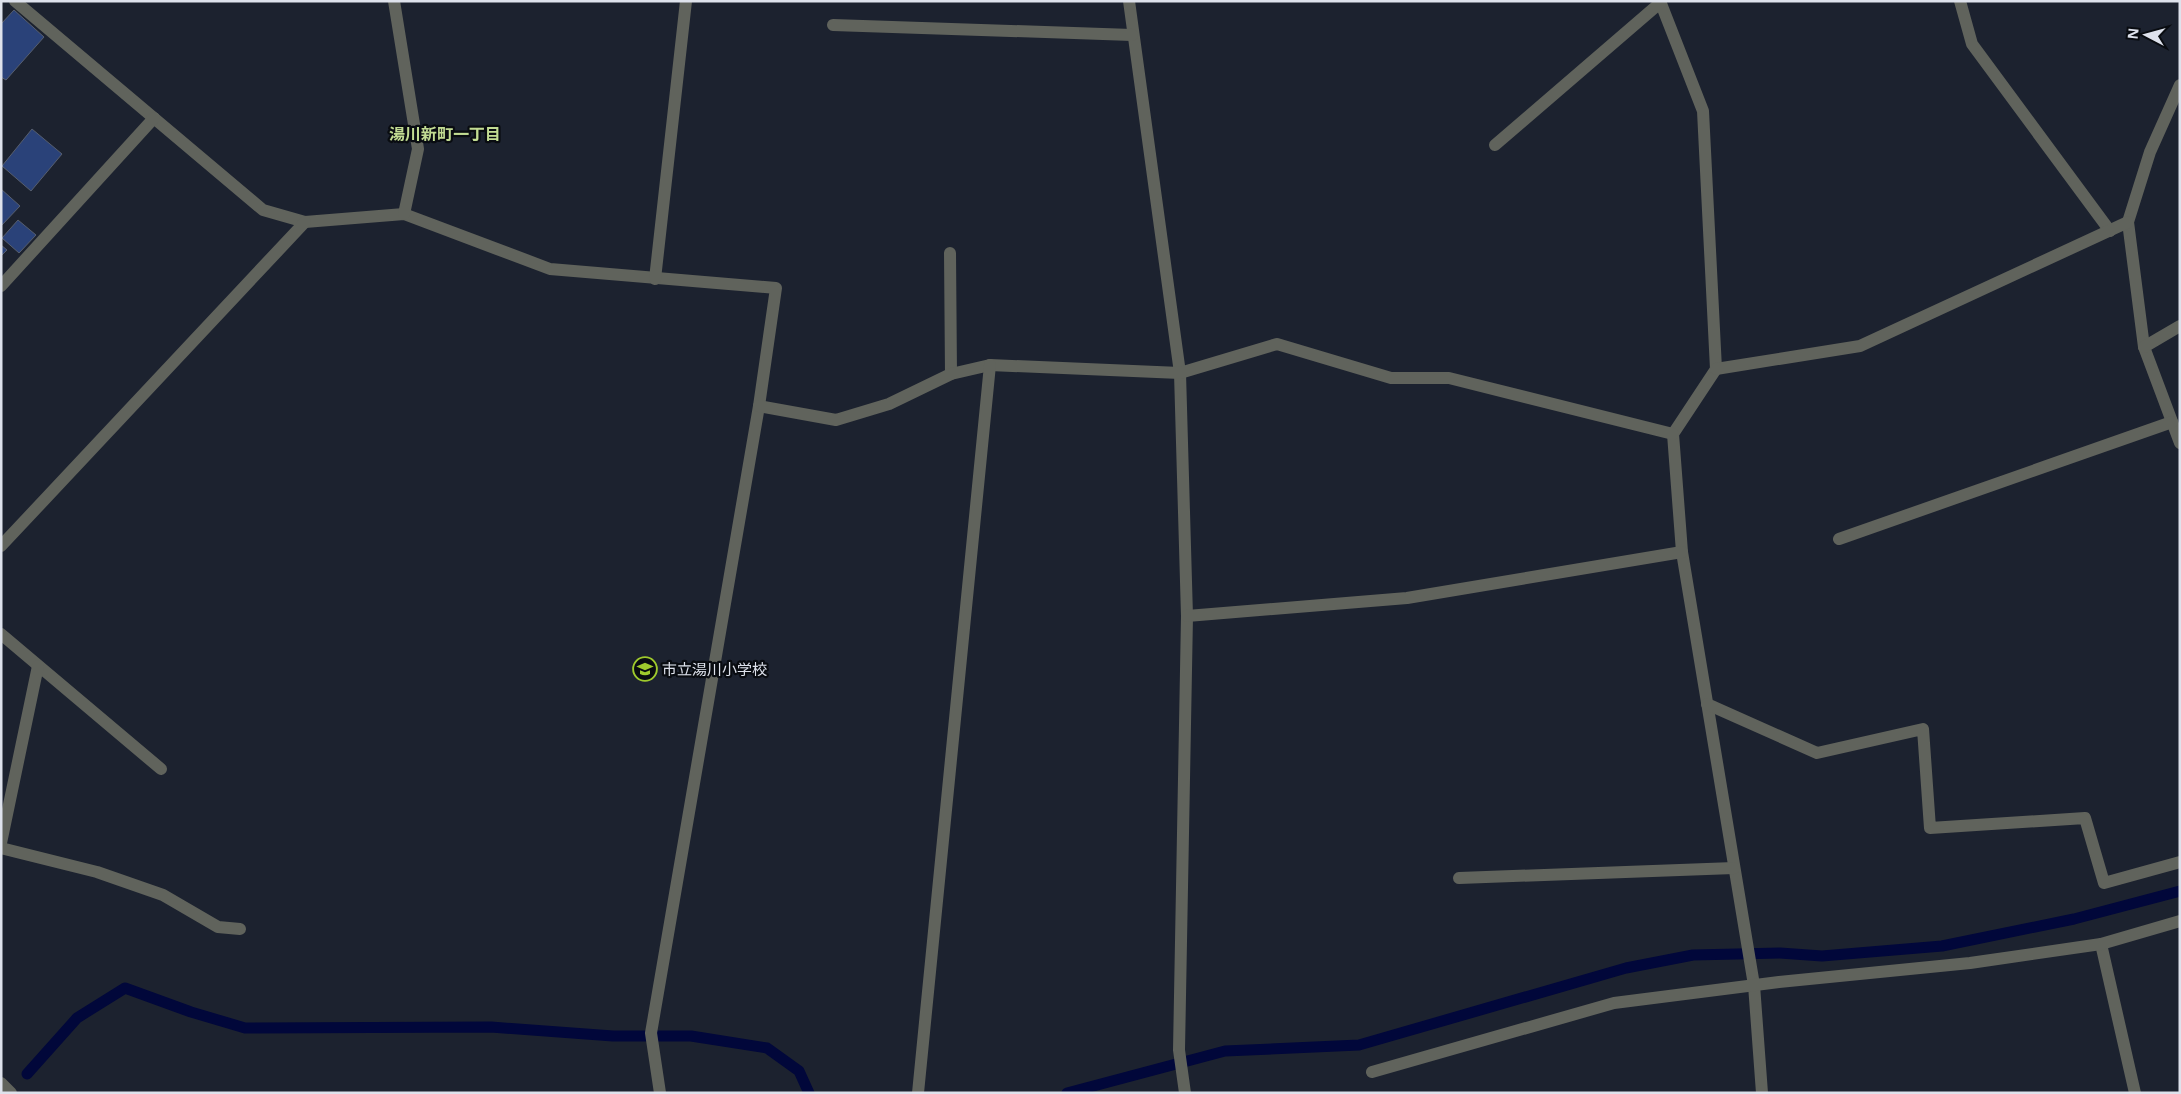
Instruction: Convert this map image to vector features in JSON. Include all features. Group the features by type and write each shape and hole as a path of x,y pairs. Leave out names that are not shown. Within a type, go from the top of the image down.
{"street":[{"path":"14,1 264,210 305,222 404,214 550,269 776,288 759,406 651,1033 660,1093"},
{"path":"394,1 418,150 404,214"},
{"path":"655,279 686,1"},
{"path":"1129,1 1132,35 1180,373 1187,616 1178,1050 1185,1093"},
{"path":"1960,1 1972,44 2110,231"},
{"path":"1495,145 1660,2 1703,111 1716,369 1673,434 1682,552 1754,985 1762,1093"},
{"path":"833,25 1132,35"},
{"path":"2180,85 2150,152 2128,222 2144,347 2180,443"},
{"path":"1,286 154,118"},
{"path":"1,546 305,222"},
{"path":"1716,369 1860,346 2128,222"},
{"path":"950,252 951,374"},
{"path":"2144,347 2180,326"},
{"path":"759,406 836,420 889,404 951,374 990,365 1180,373 1277,344 1391,378 1449,378 1673,434"},
{"path":"918,1093 990,365"},
{"path":"1839,539 2172,422"},
{"path":"1187,616 1407,598 1682,552"},
{"path":"1,634 161,769"},
{"path":"1,843 38,666"},
{"path":"1707,704 1817,753 1923,729 1930,828 2085,818 2104,883 2180,862"},
{"path":"1,848 97,872 164,895 218,926 240,929"},
{"path":"1459,878 1734,868"},
{"path":"1372,1072 1614,1003 1754,985 1970,963 2101,944 2180,921"},
{"path":"2101,944 2135,1093"},
{"path":"1,1083 11,1093"}],"building":[{"path":"14,10 44,37 6,80 1,77 1,24"},
{"path":"32,129 62,154 31,191 2,166"},
{"path":"1,189 20,206 1,226"},
{"path":"18,220 36,235 19,253 2,238"},
{"path":"1,245 7,250 1,256"}],"waterway":[{"path":"1067,1093 1225,1051 1359,1045 1626,968 1693,955 1780,953 1822,956 1942,946 2074,919 2180,891"},
{"path":"27,1074 77,1018 125,988 191,1012 245,1028 491,1027 613,1036 691,1036 767,1048 799,1071 809,1093"}],"place":[{"name":"市立湯川小学校","path":"645,669"}],"district":[{"name":"湯川新町一丁目","path":"445,134"}]}
